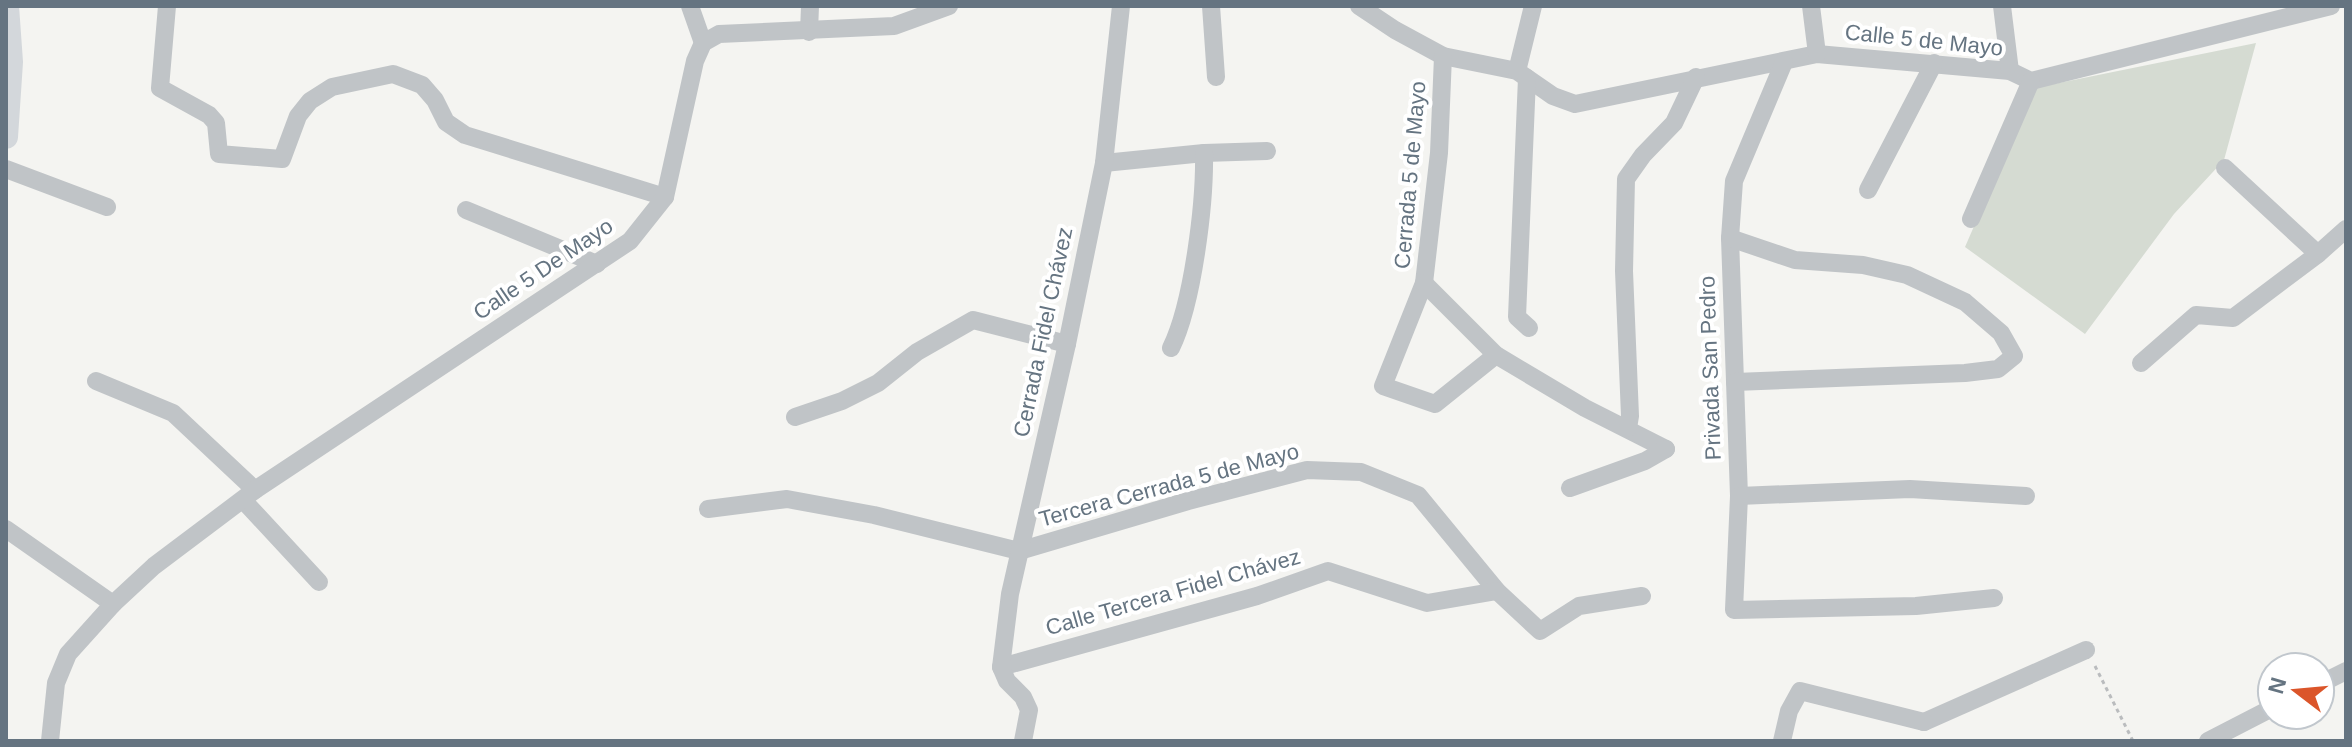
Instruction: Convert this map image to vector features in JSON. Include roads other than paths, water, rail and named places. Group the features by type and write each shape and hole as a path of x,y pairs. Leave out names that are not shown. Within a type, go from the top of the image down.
{"main road":[{"path":"6,137 11,62 7,6"}],"street":[{"path":"167,6 160,88 209,115 216,123 219,154 282,159 298,116 310,101 332,87 393,74 422,85 435,100 446,122 465,135 665,197"},
{"path":"690,6 703,43 719,34 894,26 949,6"},
{"path":"809,32 810,6"},
{"name":"Cerrada Fidel Chávez","path":"1001,667 1010,594 1067,344 1104,163 1121,6"},
{"path":"1211,6 1216,77"},
{"path":"1359,6 1443,56"},
{"path":"1529,328 1517,317 1522,74 1533,6"},
{"path":"1811,6 1817,54"},
{"path":"2002,6 2010,71"},
{"path":"1971,219 2031,81 2331,6"},
{"name":"Calle 5 De Mayo","path":"50,741 56,683 68,654 113,604 154,566 249,495 630,241 665,197 695,61 703,43"},
{"name":"Calle 5 de Mayo","path":"1443,56 1522,74 1553,96 1575,104 1817,54 2010,71 2031,81"},
{"name":"Cerrada 5 de Mayo","path":"1443,56 1439,153 1424,283 1383,386 1435,404 1496,355"},
{"name":"Privada San Pedro","path":"1784,62 1734,181 1730,238 1739,496 1734,610 1916,606 1994,598"},
{"path":"1868,190 1934,63"},
{"path":"1628,428 1624,271 1626,179 1643,155 1674,123 1696,77"},
{"path":"1104,163 1204,153 1267,151"},
{"path":"1171,348 1180,330 1195,253 1204,180 1204,153"},
{"path":"2225,168 2318,254"},
{"path":"6,169 107,207"},
{"path":"466,210 597,264"},
{"path":"2141,363 2196,315 2233,318 2346,229"},
{"path":"1730,238 1795,260 1863,265 1907,275 1965,302 2001,333 2014,356 1998,369 1965,373 1735,382"},
{"path":"1424,283 1496,355 1585,408 1666,449 1645,461 1570,488"},
{"path":"795,417 842,401 878,383 917,352 973,320 1067,344"},
{"path":"96,381 173,413 249,495 319,582"},
{"name":"Tercera Cerrada 5 de Mayo","path":"1019,551 1307,470 1361,472 1418,495 1497,591 1540,631 1579,606 1642,596"},
{"path":"1739,496 1910,489 2026,496"},
{"path":"708,509 787,499 874,515 1019,551"},
{"path":"6,529 113,604"},
{"name":"Calle Tercera Fidel Chávez","path":"1001,667 1257,596 1328,571 1427,603 1497,591"},
{"path":"1782,741 1789,711 1800,691 1922,732 2086,650"},
{"path":"1001,667 1007,681 1023,697 1029,710 1023,741"},
{"path":"2208,741 2256,716"}]}
